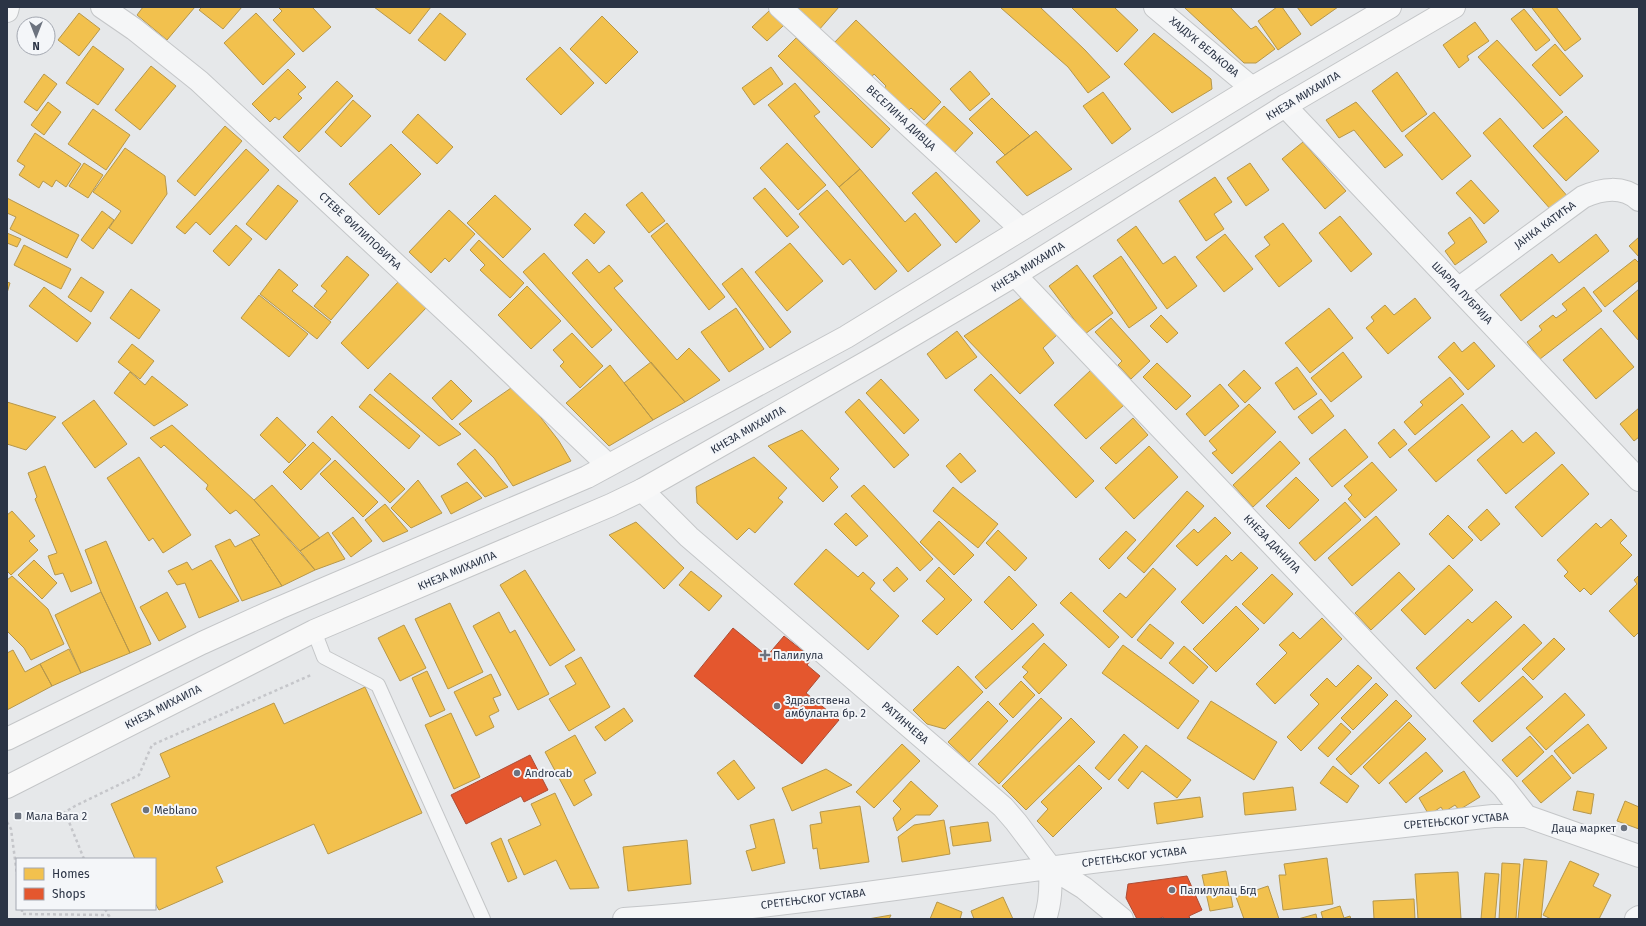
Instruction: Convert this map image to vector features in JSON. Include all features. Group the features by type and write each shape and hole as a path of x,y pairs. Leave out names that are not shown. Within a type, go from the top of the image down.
{"main road":[{"path":"7,739 244,624 587,477 846,337 1252,88 1390,7"},
{"name":"КНЕЗА МИХАИЛА","path":"7,787 314,631 611,505 642,490 881,354 1016,275 1285,106 1454,7"}],"street":[{"name":"СТЕВЕ ФИЛИПОВИЋА","path":"102,7 134,29 199,81 608,465"},
{"name":"ВЕСЕЛИНА ДИВЦА","path":"780,7 1021,230"},
{"name":"ХАЈДУК ВЕЉКОВА","path":"1155,7 1252,88"},
{"name":"ШАРЛА ЛУБРИЈА","path":"1285,106 1639,480"},
{"name":"ЈАНКА КАТИЋА","path":"1458,289 1583,197 1608,189 1623,192 1639,200"},
{"name":"КНЕЗА ДАНИЛА","path":"1016,275 1504,788 1526,816"},
{"name":"РАТИНЧЕВА","path":"642,490 689,536 1003,808 1016,822 1050,867"},
{"name":"СРЕТЕЊСКОГ УСТАВА","path":"624,919 677,915 804,901 1050,867 1493,816 1526,816 1639,856"},
{"path":"1045,919 1051,893 1050,867"},
{"path":"1050,867 1084,888 1122,919"}],"lane":[{"path":"314,631 324,657 378,685 483,919"}],"path":[{"path":"84,858 65,812 139,775 152,745 310,676 324,657"},
{"path":"7,822 11,829 16,867"},
{"path":"22,910 22,914 108,915"},
{"path":"106,910 111,919"}],"building: Homes":[{"path":"143,7 195,7 167,40 137,15"},
{"path":"202,7 242,7 223,29 199,10"},
{"path":"278,7 312,7 331,27 303,52 273,20 282,11"},
{"path":"374,7 431,7 410,34"},
{"path":"792,7 839,7 818,31"},
{"path":"1040,7 1085,50 1110,77 1088,93 1068,67 1001,8"},
{"path":"1114,7 1138,30 1117,52 1072,8"},
{"path":"1230,7 1251,29 1256,26 1275,49 1256,63 1244,63 1185,8"},
{"path":"1277,7 1282,7 1301,34 1278,50 1258,21"},
{"path":"1297,7 1338,7 1311,26"},
{"path":"1556,7 1581,39 1565,51 1532,8"},
{"path":"1524,9 1550,40 1536,51 1511,19"},
{"path":"769,11 784,25 767,41 752,27"},
{"path":"79,13 100,29 79,56 58,40"},
{"path":"256,13 295,54 263,85 224,43"},
{"path":"440,13 466,34 445,61 418,40"},
{"path":"602,16 638,52 606,84 570,49"},
{"path":"856,20 941,102 924,120 911,108 905,114 882,91 886,86 874,74 869,80 833,44"},
{"path":"1475,22 1489,41 1467,56 1469,60 1459,68 1443,45"},
{"path":"1154,33 1211,79 1212,89 1172,113 1124,64"},
{"path":"796,38 890,129 872,148 778,56"},
{"path":"1497,40 1563,112 1543,129 1478,57"},
{"path":"1555,44 1583,76 1560,96 1532,65"},
{"path":"93,46 124,69 98,105 66,83"},
{"path":"560,47 594,83 561,115 526,79"},
{"path":"151,66 176,86 140,130 115,110"},
{"path":"771,67 783,84 754,105 742,88"},
{"path":"288,69 306,87 298,94 302,98 279,120 275,117 270,122 252,104"},
{"path":"970,71 990,94 970,111 950,89"},
{"path":"1397,72 1427,114 1402,132 1372,91"},
{"path":"44,74 57,84 37,111 24,102"},
{"path":"337,81 353,96 299,152 283,137"},
{"path":"795,83 820,112 814,116 860,169 839,187 768,105"},
{"path":"1103,92 1131,129 1112,144 1083,106"},
{"path":"992,98 1030,136 1005,155 969,119"},
{"path":"353,100 371,116 341,147 325,132"},
{"path":"48,102 61,112 44,135 31,125"},
{"path":"1356,102 1403,155 1385,168 1354,130 1339,138 1326,120"},
{"path":"944,106 973,133 953,154 924,127"},
{"path":"93,109 130,135 106,170 68,144"},
{"path":"1434,112 1471,156 1442,180 1405,136"},
{"path":"418,114 453,147 437,164 402,132"},
{"path":"1566,116 1599,151 1566,181 1533,146"},
{"path":"1500,118 1569,198 1552,211 1483,133"},
{"path":"225,126 242,141 195,196 177,181"},
{"path":"1036,131 1072,169 1027,196 996,162"},
{"path":"35,133 81,164 66,187 56,180 52,187 43,181 39,188 19,175 25,166 17,161"},
{"path":"1303,142 1346,191 1325,209 1282,159"},
{"path":"787,143 826,185 798,210 760,168"},
{"path":"391,144 421,174 379,215 349,184"},
{"path":"125,148 165,176 167,194 132,244 109,228 121,211 93,192"},
{"path":"246,149 269,170 210,235 196,222 185,234 176,227"},
{"path":"84,163 103,175 88,198 69,186"},
{"path":"1250,163 1269,190 1246,206 1227,178"},
{"path":"860,169 905,222 915,213 941,245 908,272 839,187"},
{"path":"936,172 980,221 956,243 912,193"},
{"path":"1215,177 1232,202 1214,214 1224,229 1206,241 1179,201"},
{"path":"1471,180 1499,211 1484,224 1456,193"},
{"path":"278,185 298,201 266,240 246,224"},
{"path":"765,188 799,227 787,237 753,198"},
{"path":"827,190 897,271 875,290 850,259 843,265 799,214"},
{"path":"642,192 665,221 649,233 626,205"},
{"path":"495,195 531,229 503,258 467,223"},
{"path":"7,198 79,235 67,258 10,229 16,217 7,213"},
{"path":"449,210 475,234 449,262 445,258 431,273 409,252"},
{"path":"102,211 114,220 93,249 81,240"},
{"path":"585,213 605,232 594,244 574,225"},
{"path":"1340,216 1372,254 1351,272 1319,233"},
{"path":"1470,217 1487,242 1455,265 1445,251 1455,243 1448,233"},
{"path":"667,223 725,297 709,310 651,236"},
{"path":"1283,223 1312,261 1279,287 1255,256 1270,245 1264,237"},
{"path":"236,225 252,239 229,266 213,251"},
{"path":"1136,226 1163,264 1175,256 1197,286 1167,309 1117,240"},
{"path":"7,233 21,239 17,247 7,243"},
{"path":"1225,234 1253,269 1224,292 1196,257"},
{"path":"1596,234 1609,251 1521,321 1500,295 1552,254 1559,263"},
{"path":"1639,237 1639,257 1629,246"},
{"path":"479,240 524,283 510,298 480,270 485,265 470,250"},
{"path":"790,243 823,281 787,311 755,272"},
{"path":"24,245 71,269 61,289 14,265"},
{"path":"544,253 612,330 592,348 523,272"},
{"path":"347,256 369,275 331,320 314,306 327,291 321,286"},
{"path":"1121,256 1157,308 1129,328 1093,276"},
{"path":"587,259 599,273 609,265 623,281 614,288 677,360 689,348 720,380 685,402 572,273"},
{"path":"1635,259 1639,263 1639,280 1605,307 1593,292"},
{"path":"1077,265 1113,313 1085,334 1049,286"},
{"path":"742,268 791,332 770,348 722,284"},
{"path":"279,269 298,285 292,291 331,322 317,339 260,294"},
{"path":"81,277 104,292 91,312 68,297"},
{"path":"7,282 10,283 7,293"},
{"path":"398,282 426,308 368,369 341,343"},
{"path":"527,286 561,321 531,349 498,315"},
{"path":"44,287 91,323 77,342 29,306"},
{"path":"1584,287 1602,311 1540,359 1527,342 1542,330 1539,326 1553,315 1556,318 1567,310 1562,304"},
{"path":"131,289 160,310 139,339 110,318"},
{"path":"1639,289 1639,341 1613,311"},
{"path":"259,295 308,334 289,357 241,318"},
{"path":"1024,296 1058,334 1043,348 1054,363 1020,394 964,336"},
{"path":"1415,298 1431,318 1388,354 1366,328 1374,321 1371,317 1385,305 1394,315"},
{"path":"736,308 764,349 729,372 701,332"},
{"path":"1329,308 1353,338 1310,373 1285,343"},
{"path":"1161,315 1178,333 1167,343 1150,326"},
{"path":"1111,318 1150,361 1131,379 1118,365 1122,361 1095,332"},
{"path":"1601,328 1634,367 1596,399 1563,360"},
{"path":"957,331 977,357 946,379 927,354"},
{"path":"572,333 603,366 580,388 560,366 564,362 553,350"},
{"path":"1454,342 1462,352 1474,342 1495,366 1468,390 1438,357"},
{"path":"132,344 154,361 140,379 118,362"},
{"path":"1343,352 1362,377 1331,402 1311,378"},
{"path":"651,362 685,402 653,420 624,383"},
{"path":"1157,363 1191,396 1176,410 1143,377"},
{"path":"610,365 653,420 609,446 566,403"},
{"path":"1297,367 1317,394 1294,410 1275,383"},
{"path":"1091,370 1124,405 1086,439 1054,405"},
{"path":"1244,370 1261,388 1245,403 1228,385"},
{"path":"130,372 145,385 152,376 188,405 154,426 114,393"},
{"path":"390,373 461,434 439,446 374,390"},
{"path":"991,374 1094,481 1076,498 974,390"},
{"path":"1450,377 1464,394 1415,435 1404,422 1423,405 1420,402"},
{"path":"881,379 919,420 904,434 866,393"},
{"path":"451,380 472,401 452,420 432,398"},
{"path":"1220,384 1239,406 1205,436 1186,414"},
{"path":"511,388 538,414 559,441 571,461 513,486 494,458 459,424"},
{"path":"370,394 420,436 409,449 359,407"},
{"path":"859,399 909,455 894,468 845,412"},
{"path":"1321,399 1334,416 1312,434 1298,417"},
{"path":"94,400 127,444 95,468 62,423"},
{"path":"7,402 56,417 26,450 7,444"},
{"path":"1249,404 1276,432 1232,474 1212,453 1217,450 1209,441"},
{"path":"1462,404 1490,437 1436,482 1408,450"},
{"path":"1639,408 1639,437 1634,441 1620,424"},
{"path":"332,416 405,489 390,503 317,432"},
{"path":"277,417 306,445 289,463 260,435"},
{"path":"1133,418 1148,435 1116,464 1100,448"},
{"path":"172,425 254,500 315,570 282,586 251,539 260,535 236,510 230,514 206,489 208,485 164,445 161,448 150,438"},
{"path":"1345,429 1368,457 1332,487 1309,459"},
{"path":"1394,429 1407,444 1390,458 1378,443"},
{"path":"802,430 839,469 830,478 838,487 823,502 768,446"},
{"path":"1512,430 1523,443 1536,432 1555,453 1506,494 1477,460"},
{"path":"1280,441 1300,463 1253,507 1233,485"},
{"path":"313,442 331,459 301,490 283,472"},
{"path":"1149,446 1178,477 1134,519 1105,488"},
{"path":"475,449 508,487 485,497 457,464"},
{"path":"960,453 976,471 961,483 946,466"},
{"path":"139,457 191,535 163,553 153,538 149,541 107,478"},
{"path":"754,457 787,488 778,498 783,502 755,533 749,528 737,540 697,503 696,487"},
{"path":"335,460 378,502 363,517 320,474"},
{"path":"1372,462 1397,490 1365,518 1348,499 1352,495 1344,486"},
{"path":"1562,464 1589,494 1542,537 1515,507"},
{"path":"45,466 92,583 71,592 63,573 55,575 48,556 57,553 35,499 37,497 28,473"},
{"path":"1296,477 1319,500 1289,529 1266,506"},
{"path":"418,480 442,513 411,528 391,508"},
{"path":"467,482 482,498 451,514 441,496"},
{"path":"272,485 320,538 300,551 254,500"},
{"path":"864,485 933,559 920,571 851,496"},
{"path":"953,487 998,524 978,548 933,511"},
{"path":"1187,491 1204,506 1144,573 1127,558"},
{"path":"1345,502 1361,520 1315,561 1299,543"},
{"path":"385,504 408,531 383,542 365,520"},
{"path":"1487,509 1500,524 1481,541 1468,527"},
{"path":"12,511 35,536 29,541 38,550 11,575 7,571 7,515"},
{"path":"846,513 868,536 856,546 834,524"},
{"path":"1448,515 1473,540 1453,559 1429,534"},
{"path":"1376,516 1400,544 1352,586 1328,558"},
{"path":"353,517 372,541 351,557 332,533"},
{"path":"1215,517 1231,533 1197,566 1176,546 1194,529 1198,533"},
{"path":"1611,519 1627,536 1620,543 1632,555 1591,595 1584,588 1580,592 1564,576 1568,572 1557,560 1596,523 1601,528"},
{"path":"939,521 974,555 954,575 920,542"},
{"path":"636,522 684,568 664,589 609,535"},
{"path":"998,530 1027,558 1015,571 986,543"},
{"path":"1126,531 1136,540 1109,569 1099,559"},
{"path":"328,532 345,559 315,570 300,551"},
{"path":"230,539 235,547 251,539 282,586 242,601 215,546"},
{"path":"106,541 151,644 130,653 101,592 85,550"},
{"path":"826,549 858,577 863,572 875,583 870,589 899,616 868,650 794,584"},
{"path":"1241,552 1258,568 1203,624 1181,602 1226,555 1232,561"},
{"path":"34,560 57,583 42,599 18,575"},
{"path":"211,560 239,601 199,618 185,583 177,585 168,571 187,562 192,570"},
{"path":"1449,565 1473,590 1425,635 1401,610"},
{"path":"897,567 908,579 894,592 883,580"},
{"path":"939,567 972,600 937,635 922,621 945,599 926,581"},
{"path":"1153,568 1176,589 1132,638 1103,611 1120,593 1126,598"},
{"path":"525,570 575,650 550,666 500,585"},
{"path":"691,571 722,596 709,611 679,585"},
{"path":"1399,572 1415,589 1371,630 1355,613"},
{"path":"1272,574 1293,594 1264,624 1242,604"},
{"path":"1639,575 1639,632 1634,637 1609,611 1637,584 1634,580"},
{"path":"12,576 48,609 64,644 31,660 24,648 7,631 7,580"},
{"path":"1009,576 1037,605 1012,630 984,602"},
{"path":"101,592 130,653 81,673 55,615"},
{"path":"167,592 186,627 159,641 140,607"},
{"path":"1071,592 1119,637 1109,648 1060,603"},
{"path":"1496,601 1512,617 1435,689 1416,668 1468,619 1472,623"},
{"path":"450,603 483,672 448,689 415,619"},
{"path":"1236,606 1259,629 1216,672 1193,649"},
{"path":"499,612 510,633 515,630 549,694 518,710 473,626"},
{"path":"1322,618 1342,639 1275,704 1256,684 1287,653 1279,645 1293,632 1300,639"},
{"path":"1033,623 1044,635 986,689 975,677"},
{"path":"1150,624 1174,643 1161,659 1137,640"},
{"path":"1524,624 1542,643 1479,702 1461,683"},
{"path":"404,625 426,668 400,681 378,638"},
{"path":"1554,638 1565,649 1533,680 1522,669"},
{"path":"1044,643 1067,665 1039,694 1023,677 1028,672 1022,667"},
{"path":"1123,645 1199,701 1178,729 1102,673"},
{"path":"1184,646 1208,667 1193,684 1169,663"},
{"path":"69,649 81,673 52,686 40,664"},
{"path":"13,650 25,672 40,664 52,686 7,710 7,653"},
{"path":"581,657 610,707 569,731 549,699 576,684 565,666"},
{"path":"1358,665 1372,678 1301,751 1287,737 1319,704 1310,695 1327,678 1336,687"},
{"path":"958,666 983,692 945,729 927,724 913,710"},
{"path":"427,671 445,710 430,717 412,678"},
{"path":"491,674 501,695 493,698 499,711 489,716 494,727 476,736 454,692"},
{"path":"1523,676 1543,697 1492,742 1473,721"},
{"path":"1021,681 1035,695 1013,718 999,704"},
{"path":"1376,683 1388,695 1353,730 1341,718"},
{"path":"365,687 422,813 328,854 314,824 216,867 223,882 159,910 156,905 156,858 135,858 111,804 170,777 160,754 274,703 284,724"},
{"path":"1565,693 1585,715 1546,750 1526,728"},
{"path":"1041,698 1062,718 999,784 978,764"},
{"path":"1396,700 1412,716 1351,775 1336,759"},
{"path":"988,701 1008,721 969,762 948,742"},
{"path":"1211,701 1277,742 1254,780 1187,738"},
{"path":"624,708 633,721 605,741 595,727"},
{"path":"451,713 480,777 454,789 425,725"},
{"path":"1071,718 1095,742 1026,810 1002,786"},
{"path":"1409,722 1426,739 1379,784 1363,767"},
{"path":"1341,723 1351,732 1328,757 1318,748"},
{"path":"1588,724 1607,748 1573,774 1554,751"},
{"path":"1124,734 1138,747 1109,780 1095,768"},
{"path":"575,735 596,773 584,780 592,795 574,806 545,752"},
{"path":"1530,736 1544,752 1517,777 1502,760"},
{"path":"902,744 920,761 874,808 856,792"},
{"path":"1146,745 1191,780 1177,798 1142,771 1128,789 1118,780"},
{"path":"1426,752 1443,771 1406,803 1389,783"},
{"path":"1552,755 1571,778 1541,803 1522,781"},
{"path":"734,760 755,788 738,800 717,773"},
{"path":"1079,765 1102,788 1053,837 1037,821 1048,809 1041,802"},
{"path":"1333,766 1359,786 1347,803 1320,783"},
{"path":"826,769 852,785 792,811 782,788"},
{"path":"1464,771 1480,797 1459,810 1455,805 1444,812 1441,807 1429,815 1419,798"},
{"path":"911,781 938,806 930,815 916,815 897,831 893,818 901,809 893,801"},
{"path":"1293,787 1296,810 1245,815 1243,793"},
{"path":"1577,791 1594,794 1591,814 1573,810"},
{"path":"555,793 599,888 570,889 556,860 524,875 508,840 541,825 531,804"},
{"path":"1200,797 1203,817 1157,824 1154,803"},
{"path":"1625,801 1639,807 1639,829 1617,821"},
{"path":"860,806 869,862 820,869 817,848 813,849 810,825 822,823 820,812"},
{"path":"774,819 785,863 752,871 746,851 756,848 750,825"},
{"path":"944,820 950,854 902,862 898,837 914,825"},
{"path":"988,822 991,841 953,846 950,827"},
{"path":"501,838 517,878 508,882 491,843"},
{"path":"687,840 691,884 628,891 623,847"},
{"path":"1327,858 1333,904 1283,910 1279,875 1286,875 1284,864"},
{"path":"1524,859 1547,861 1541,919 1518,919"},
{"path":"1570,861 1599,874 1593,886 1611,895 1599,919 1551,919 1543,915"},
{"path":"1502,863 1520,864 1516,919 1499,919"},
{"path":"1226,871 1233,907 1210,911 1202,875"},
{"path":"1458,872 1461,919 1418,919 1415,874"},
{"path":"1485,873 1499,874 1495,919 1481,919"},
{"path":"1268,886 1279,919 1244,919 1236,897"},
{"path":"1003,897 1013,919 974,919 971,911"},
{"path":"1414,899 1415,919 1374,919 1373,901"},
{"path":"937,902 962,912 960,919 930,919"},
{"path":"1340,906 1344,918 1350,916 1351,919 1323,919 1321,912"},
{"path":"1316,914 1317,919 1298,919"},
{"path":"891,915 889,919 868,919"}],"building: Shops":[{"name":"Здравствена амбуланта бр. 2","path":"733,628 767,656 784,636 812,658 807,665 820,676 806,693 839,720 802,764 694,676"},
{"name":"Androcab","path":"530,755 548,790 524,802 521,796 466,824 451,795"},
{"path":"1187,876 1202,910 1189,916 1190,919 1164,919 1163,917 1158,919 1137,919 1126,898 1128,884"}],"place":[{"name":"Палилула","path":"765,655"},
{"name":"Здравствена амбуланта бр. 2","path":"777,706"},
{"name":"Androcab","path":"517,773"},
{"name":"Meblano","path":"146,810"},
{"name":"Мала Вага 2","path":"18,816"},
{"name":"Даца маркет","path":"1624,828"},
{"name":"Палилулац Бгд","path":"1172,890"}]}
